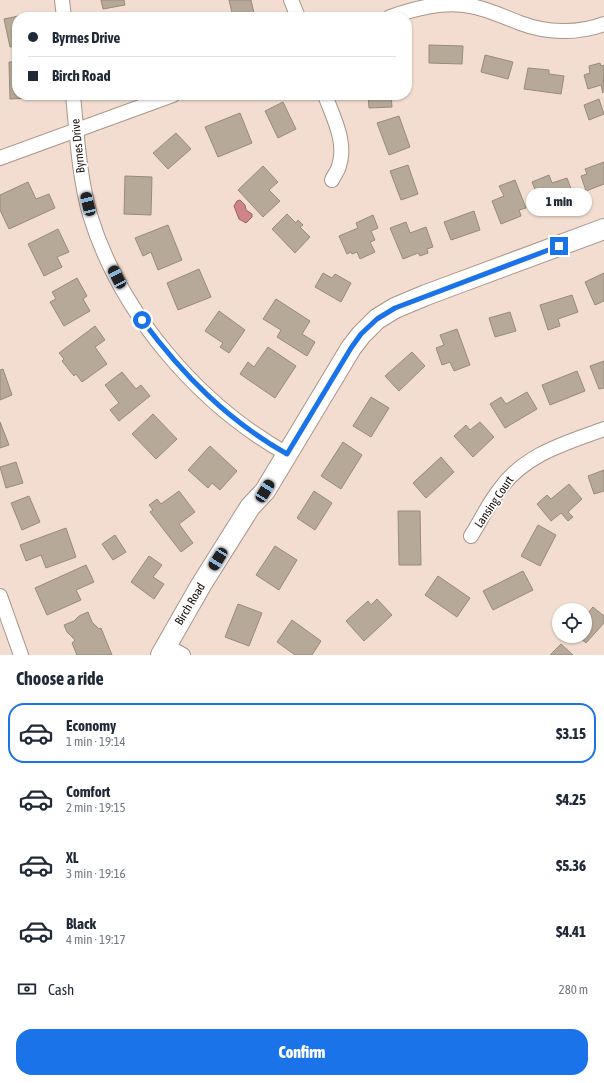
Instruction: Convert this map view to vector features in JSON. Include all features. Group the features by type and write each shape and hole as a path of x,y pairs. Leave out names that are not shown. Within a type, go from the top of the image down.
{"street":[{"path":"62,0 63,12"},
{"path":"292,0 296,12"},
{"path":"406,12 426,6 470,3 534,28 554,31 575,31 604,24"},
{"name":"Byrnes Drive","path":"73,100 82,182 90,214 99,241 122,288 142,320 164,350 188,377 216,404 247,428 287,454"},
{"path":"0,158 159,100"},
{"path":"327,100 340,138 341,152 339,166 332,180"},
{"name":"Birch Road","path":"170,652 205,578 250,507 265,491 351,348 361,334 377,319 395,308 604,229"},
{"name":"Lansing Court","path":"472,536 500,489 514,472 529,460 548,450 604,429"},
{"path":"0,596 21,655"}],"shaded area":[{"path":"240,200 245,205 246,210 252,214 252,217 246,223 239,219 234,206 237,201"}],"building":[{"path":"101,0 124,0 125,5 103,9"},
{"path":"229,0 251,0 254,12 232,12"},
{"path":"12,17 12,47 10,47 4,19"},
{"path":"429,45 463,46 462,64 429,63"},
{"path":"485,55 513,62 508,79 481,72"},
{"path":"9,62 12,62 12,99 10,99"},
{"path":"600,63 601,66 604,65 603,93 601,85 588,89 584,75 590,73 589,66"},
{"path":"528,68 549,70 549,74 564,76 561,94 524,89"},
{"path":"599,99 604,114 589,120 584,105"},
{"path":"368,100 391,100 392,107 369,108"},
{"path":"283,102 296,129 278,138 265,111"},
{"path":"240,113 252,143 218,157 205,127"},
{"path":"399,116 410,147 389,155 377,123"},
{"path":"176,133 191,149 168,169 153,153"},
{"path":"604,162 604,184 586,191 581,176 587,174 585,169"},
{"path":"408,165 418,194 401,200 390,171"},
{"path":"263,166 278,182 269,190 280,201 263,217 238,190"},
{"path":"549,175 552,183 567,178 573,194 560,199 562,203 543,210 532,182"},
{"path":"125,176 152,177 151,215 124,214"},
{"path":"515,180 526,208 519,210 521,216 501,224 492,201 504,196 499,186"},
{"path":"28,182 36,199 49,194 55,208 9,229 0,210 0,195"},
{"path":"474,211 480,230 451,240 444,222"},
{"path":"287,214 296,223 298,220 303,225 300,227 310,237 295,253 272,229"},
{"path":"373,215 378,228 371,231 375,240 370,242 375,252 360,259 357,252 347,254 339,236 358,228 356,223"},
{"path":"406,222 410,233 426,227 433,247 427,249 428,253 420,256 418,253 403,259 390,228"},
{"path":"168,225 182,260 158,270 151,252 143,256 135,238"},
{"path":"58,229 69,252 57,257 62,267 44,276 28,244"},
{"path":"199,269 211,297 178,310 167,283"},
{"path":"323,273 332,278 335,274 351,283 341,302 315,287"},
{"path":"604,273 604,301 595,305 585,282"},
{"path":"77,278 87,296 83,299 90,311 64,326 50,302 56,299 52,292"},
{"path":"572,295 578,312 558,319 560,326 548,330 540,305"},
{"path":"276,299 310,321 302,334 315,342 307,356 277,337 281,330 263,319"},
{"path":"219,311 245,330 229,353 220,347 223,343 205,331"},
{"path":"510,312 516,331 495,337 489,318"},
{"path":"95,326 105,340 95,347 107,364 82,382 76,374 74,376 62,361 64,359 59,353"},
{"path":"457,329 470,365 454,371 450,362 442,365 436,348 444,345 440,335"},
{"path":"268,347 296,366 275,398 240,374 248,362 254,367"},
{"path":"412,352 425,366 399,391 385,376"},
{"path":"604,361 604,388 599,389 590,366"},
{"path":"3,369 12,395 0,400 0,370"},
{"path":"577,371 585,391 550,405 542,385"},
{"path":"122,372 136,389 141,385 150,396 119,421 110,410 119,403 105,385"},
{"path":"527,392 537,409 505,428 490,404 501,397 506,404"},
{"path":"371,397 389,408 371,437 353,426"},
{"path":"153,414 177,439 156,459 132,434"},
{"path":"0,422 9,445 0,448"},
{"path":"480,422 494,437 473,457 454,436 466,425 470,430"},
{"path":"343,442 362,455 341,489 321,476"},
{"path":"210,446 237,471 220,490 212,483 208,488 188,470"},
{"path":"441,457 454,472 426,498 413,483"},
{"path":"16,462 23,483 6,488 0,467"},
{"path":"604,470 604,491 594,494 588,476"},
{"path":"569,484 582,499 568,512 573,517 568,521 561,513 551,521 537,504 547,495 551,499"},
{"path":"179,491 195,512 179,524 193,543 181,552 150,512 153,510 149,505 157,499 161,504"},
{"path":"314,491 332,503 315,530 297,518"},
{"path":"29,496 40,522 22,530 11,503"},
{"path":"398,511 420,511 421,565 399,565"},
{"path":"538,525 556,535 540,566 521,556"},
{"path":"66,528 76,557 46,568 41,555 26,561 20,545"},
{"path":"115,535 126,552 113,560 102,544"},
{"path":"275,546 297,560 279,590 256,575"},
{"path":"149,556 162,565 153,577 164,584 154,599 131,582"},
{"path":"86,565 94,582 76,590 81,600 47,615 35,588"},
{"path":"523,571 533,590 493,610 483,591"},
{"path":"438,576 470,598 457,617 425,595"},
{"path":"377,599 392,615 364,641 346,621 368,601 371,605"},
{"path":"238,604 262,613 249,646 225,637"},
{"path":"593,607 604,616 604,623 592,636"},
{"path":"88,612 92,622 99,629 101,628 112,655 77,655 72,643 75,640 67,632 64,625 74,621 79,616"},
{"path":"292,620 321,641 312,655 295,655 277,642"},
{"path":"561,644 573,655 550,655"}],"route":[{"path":"142,320 164,350 188,377 216,404 247,428 287,454 351,348 361,334 377,319 395,308 426,295 559,246"}]}
